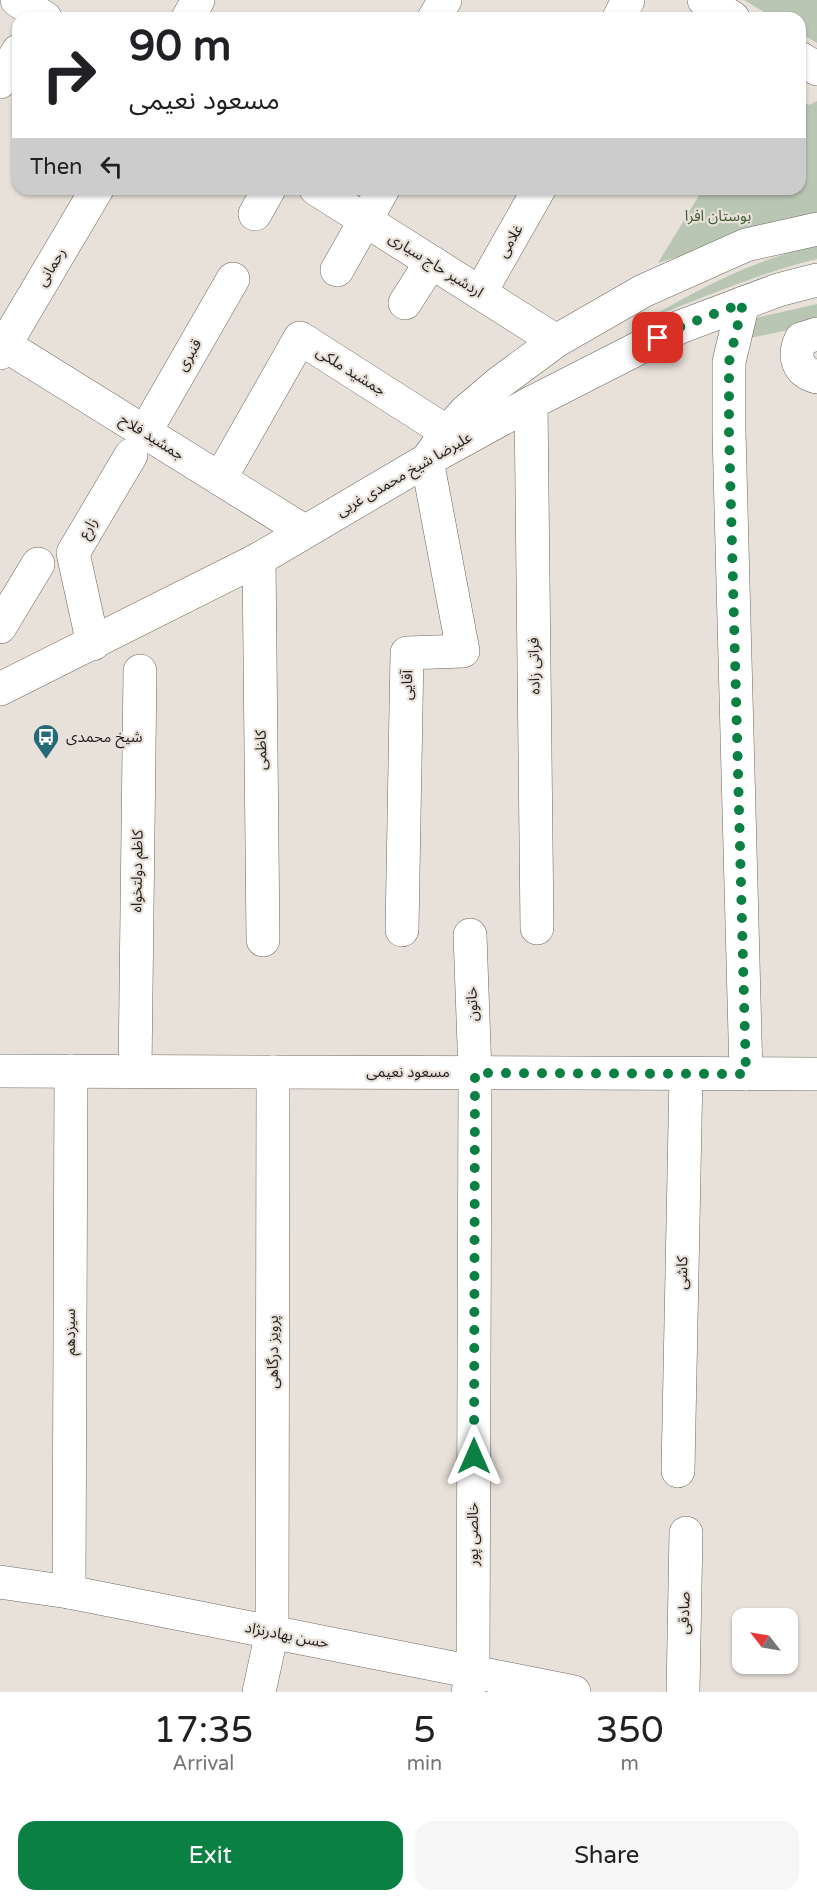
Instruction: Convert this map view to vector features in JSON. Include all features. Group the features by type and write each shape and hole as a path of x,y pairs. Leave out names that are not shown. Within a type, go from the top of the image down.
{"street":[{"path":"0,82 12,61"},
{"name":"رحمانی","path":"2,347 93,195"},
{"name":"اردشیر حاج سیاری","path":"325,195 556,341"},
{"path":"337,270 380,195"},
{"name":"غلامی","path":"480,293 536,195"},
{"path":"428,460 447,432 466,411 499,383 556,341 643,291 746,245 817,229"},
{"path":"405,303 431,262"},
{"name":"قنبری","path":"138,444 233,279"},
{"name":"علیرضا شیخ محمدی غربی","path":"6,680 93,644 259,559 304,531 531,403 680,327 778,290 817,280"},
{"path":"743,303 729,362 729,432 746,1074"},
{"path":"817,333 801,339 795,350 796,360 802,368 817,377"},
{"name":"جمشید ملکی","path":"220,479 300,338 447,432"},
{"name":"جمشید فلاح","path":"2,347 138,444 220,479 304,531"},
{"name":"فراتی زاده","path":"531,403 537,928"},
{"name":"زارع","path":"93,644 73,553 138,444"},
{"name":"آقایی","path":"402,930 408,653 463,651 428,460"},
{"name":"کاظمی","path":"259,559 263,940"},
{"path":"0,627 38,564"},
{"name":"کاظم دولتخواه","path":"135,1071 140,671"},
{"name":"خاتون","path":"470,935 475,1073"},
{"name":"مسعود نعیمی","path":"0,1071 817,1074"},
{"name":"سیزدهم","path":"69,1592 71,1071"},
{"name":"پرویز درگاهی","path":"259,1692 272,1632 273,1072"},
{"name":"خالصی پور","path":"471,1682 475,1073"},
{"name":"کاشی","path":"678,1471 686,1074"},
{"name":"صادقی","path":"683,1692 686,1533"},
{"name":"حسن بهادرنژاد","path":"0,1582 69,1592 272,1632 471,1682 574,1692"}],"green space":[{"path":"744,0 817,0 817,43 806,37 806,12 764,12"},
{"name":"بوستان افرا","path":"817,101 817,214 658,263 699,195 806,195 806,103 809,105"},
{"path":"817,245 817,259 752,279 647,319 729,276 793,251"},
{"path":"817,304 817,324 750,338 755,318"}],"place":[{"name":"شیخ محمدی","path":"46,760"}],"route":[{"path":"474,1456 475,1073 746,1074 729,432 729,362 743,303 658,338"}]}
